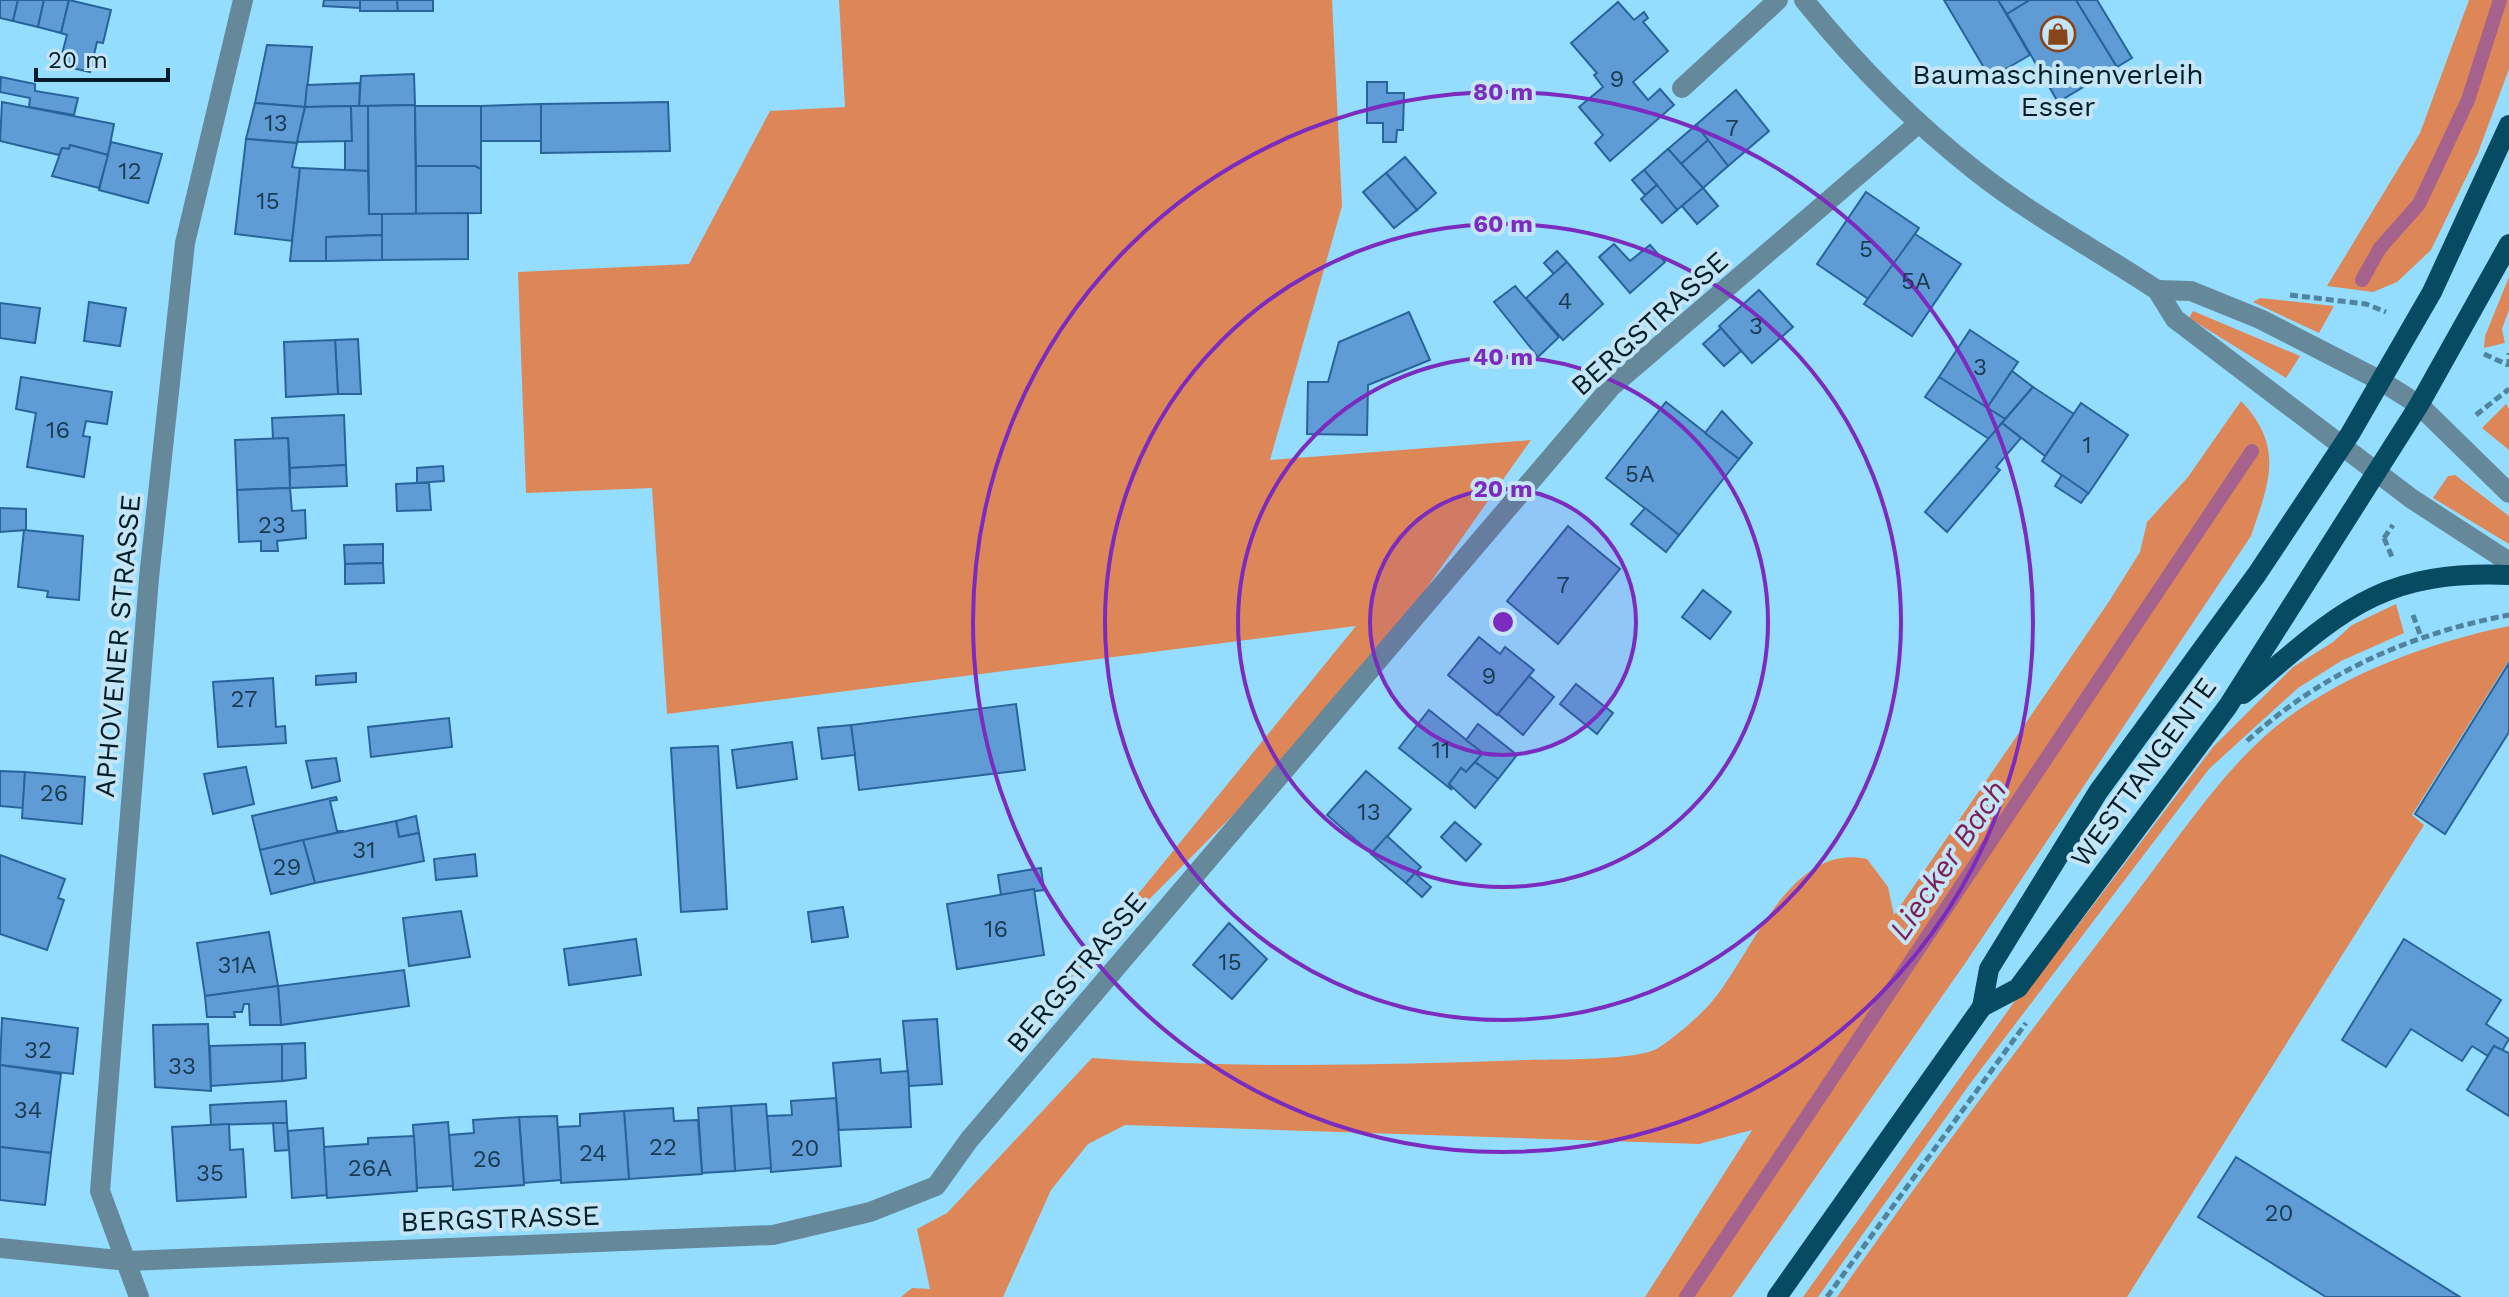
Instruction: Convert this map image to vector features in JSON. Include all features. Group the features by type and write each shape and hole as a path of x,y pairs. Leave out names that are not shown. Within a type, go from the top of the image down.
{"main road":[{"path":"1982,1007 1989,969 2098,792 2257,574 2381,381 2432,292 2509,125"},
{"name":"WESTTANGENTE","path":"1777,1297 1982,1007 2018,988 2228,706 2419,405 2509,244"},
{"path":"2228,706 2306,638 2351,607 2388,590 2423,579 2460,573 2509,575"}],"street":[{"name":"APHOVENER STRASSE","path":"139,1297 100,1191 149,578 185,243 243,0"},
{"path":"1682,88 1778,0"},
{"path":"1804,0 1846,52 1919,123 1979,174 2157,290 2175,319 2296,408 2341,447 2509,562"},
{"name":"BERGSTRASSE","path":"0,1248 128,1261 773,1235 870,1212 936,1186 969,1140 1611,387 1919,123"},
{"path":"2157,290 2191,291 2260,319 2381,381 2419,405 2509,493"}],"path":[{"path":"2509,353 2509,368"},
{"path":"2236,750 2313,688 2368,659 2450,627 2509,615"},
{"path":"1827,1297 2028,1021"}],"shaded area":[{"path":"839,0 1332,0 1342,206 1270,460 1531,440 1380,654 1234,814 1065,984 1356,626 667,714 652,488 526,493 518,272 689,264 770,111 845,107"},
{"path":"2469,0 2509,0 2509,69 2478,153 2431,250 2397,282 2373,292 2327,286 2420,133"},
{"path":"2509,277 2509,310 2502,329 2505,343 2484,348 2485,336"},
{"path":"2260,298 2334,306 2319,333 2253,302"},
{"path":"2193,311 2300,356 2286,378 2189,318"},
{"path":"2241,401 2264,434 2268,450 2267,482 2251,536 1966,962 1732,1297 1645,1297 1752,1130 1699,1144 1125,1125 1088,1144 1051,1190 1003,1297 901,1297 912,1288 930,1289 917,1229 947,1213 1092,1058 1201,1064 1309,1065 1633,1055 1658,1048 1709,1005 1774,908 1794,885 1815,868 1840,858 1867,859 1888,887 1894,915 2108,603 2140,552 2147,522 2188,477"},
{"path":"2506,404 2509,409 2509,450 2482,428"},
{"path":"2455,475 2509,516 2509,544 2433,498 2448,476"},
{"path":"2396,604 2404,633 2341,661 2298,688 2209,769 1972,1081 1818,1297 1803,1297 2017,998 2069,937 2213,747 2293,667 2333,642 2352,625"},
{"path":"2509,626 2509,660 2412,815 2424,825 2127,1297 1837,1297 2020,1046 2205,802 2244,756 2287,718 2365,672 2421,650"}],"building":[{"path":"0,0 18,0 13,21 0,18"},
{"path":"18,0 44,0 38,27 13,21"},
{"path":"44,0 69,0 61,33 38,27"},
{"path":"69,0 111,10 103,43 97,42 90,72 59,65 67,35 61,33"},
{"path":"324,0 360,0 360,8 323,6"},
{"path":"360,0 397,0 398,11 360,11"},
{"path":"397,0 433,0 433,11 398,11"},
{"path":"1944,0 1998,0 2030,55 1990,78"},
{"path":"1998,0 2030,0 2007,14"},
{"name":"Baumaschinenverleih Esser","path":"2030,0 2076,0 2117,67 2058,102 2007,14"},
{"path":"2076,0 2097,0 2132,58 2117,67"},
{"path":"1618,2 1634,20 1644,12 1648,18 1643,22 1668,51 1633,82 1648,100 1660,89 1674,105 1610,161 1595,143 1603,135 1579,107 1603,87 1594,75 1597,73 1571,43"},
{"path":"267,45 312,47 305,107 255,103"},
{"path":"414,74 415,105 359,106 361,76"},
{"path":"1,77 35,84 35,91 78,98 74,115 29,107 30,98 0,92"},
{"path":"1367,82 1387,82 1387,93 1404,93 1403,130 1397,130 1396,142 1383,142 1383,123 1367,123"},
{"path":"360,83 359,106 305,107 307,85"},
{"path":"1736,90 1769,131 1728,166 1696,125"},
{"path":"2,102 114,124 108,155 70,145 69,149 62,148 59,155 0,141"},
{"path":"668,102 670,151 541,153 541,104"},
{"path":"255,103 305,107 297,143 246,139"},
{"path":"541,104 541,141 481,141 481,106"},
{"path":"415,105 416,214 369,214 368,106"},
{"path":"351,106 352,141 297,142 305,107"},
{"path":"351,106 368,106 368,171 345,170 345,141 352,141"},
{"path":"415,106 481,106 481,169 475,166 416,166"},
{"path":"1696,125 1708,140 1681,164 1668,149"},
{"path":"246,139 297,143 292,167 300,168 292,241 235,234"},
{"path":"1708,140 1728,166 1703,188 1681,164"},
{"path":"111,142 162,154 148,203 99,190"},
{"path":"70,145 108,155 99,188 52,176 62,148 69,149"},
{"path":"1668,149 1703,188 1677,210 1644,170"},
{"path":"1405,157 1436,193 1417,210 1386,173"},
{"path":"416,166 475,166 481,169 481,213 416,214"},
{"path":"300,168 368,171 369,214 382,214 382,235 326,237 326,261 290,261"},
{"path":"1644,170 1657,185 1645,195 1632,180"},
{"path":"1386,173 1417,210 1394,228 1363,192"},
{"path":"1657,185 1677,210 1662,223 1641,199"},
{"path":"1703,188 1718,206 1697,224 1682,206"},
{"path":"1866,192 1919,228 1870,300 1817,264"},
{"path":"468,213 468,259 382,260 382,214"},
{"path":"1915,234 1961,264 1912,336 1864,304"},
{"path":"382,235 382,260 326,261 326,237"},
{"path":"1614,244 1630,261 1650,245 1665,262 1630,293 1599,257"},
{"path":"1557,251 1567,262 1554,274 1544,263"},
{"path":"1567,262 1603,304 1563,340 1526,298"},
{"path":"1515,286 1559,337 1538,357 1494,302"},
{"path":"1759,290 1793,327 1752,363 1719,326"},
{"path":"89,302 126,308 120,346 84,341"},
{"path":"0,303 40,308 35,343 0,338"},
{"path":"1409,312 1430,360 1368,385 1367,435 1307,434 1308,382 1328,382 1339,342"},
{"path":"1721,328 1741,351 1724,366 1703,344"},
{"path":"1970,330 2018,362 1987,408 1939,377"},
{"path":"358,339 361,394 338,394 335,340"},
{"path":"335,340 338,394 286,397 284,342"},
{"path":"2012,371 2033,387 2005,419 1987,408"},
{"path":"21,377 112,392 107,424 86,421 83,436 90,437 84,477 27,467 36,413 16,409"},
{"path":"1939,377 2005,419 1989,439 1925,397"},
{"path":"2033,387 2074,414 2045,456 2002,423"},
{"path":"1666,402 1739,459 1679,535 1606,478"},
{"path":"2081,403 2128,435 2088,494 2042,461"},
{"path":"1722,411 1752,443 1739,459 1705,433"},
{"path":"344,415 346,465 290,468 288,438 273,439 272,418"},
{"path":"2002,423 2021,438 1996,467 2000,470 1947,532 1925,512"},
{"path":"288,438 290,488 237,490 235,440"},
{"path":"346,465 347,486 290,488 290,468"},
{"path":"443,466 444,481 417,483 417,468"},
{"path":"2062,475 2088,493 2081,503 2055,486"},
{"path":"429,483 431,510 397,511 396,484"},
{"path":"290,488 292,511 305,510 306,538 277,541 278,551 261,551 261,541 239,542 237,490"},
{"path":"0,508 26,509 26,530 0,532"},
{"path":"1645,508 1679,535 1666,552 1631,524"},
{"path":"1568,526 1620,569 1558,644 1507,601"},
{"path":"24,530 83,536 79,600 47,597 48,591 18,587"},
{"path":"383,544 383,563 345,564 344,545"},
{"path":"383,563 384,583 345,584 345,564"},
{"path":"1703,590 1731,612 1710,639 1682,617"},
{"path":"1479,637 1500,654 1505,647 1534,670 1497,715 1448,675"},
{"path":"2509,663 2509,732 2445,834 2415,814"},
{"path":"356,673 356,682 316,685 316,676"},
{"path":"1529,676 1554,697 1523,735 1498,714"},
{"path":"273,678 276,727 285,726 286,743 218,747 213,682"},
{"path":"1576,684 1613,713 1597,734 1560,704"},
{"path":"1016,704 1025,770 859,790 851,725"},
{"path":"1429,710 1483,753 1466,772 1461,768 1449,784 1452,790 1399,748"},
{"path":"449,718 452,747 371,757 368,727"},
{"path":"1478,724 1517,755 1498,779 1475,762 1483,753 1466,740"},
{"path":"851,725 855,755 822,759 818,728"},
{"path":"792,742 797,779 737,788 732,750"},
{"path":"718,746 727,909 681,912 671,748"},
{"path":"336,758 340,781 312,788 306,761"},
{"path":"1475,762 1498,779 1475,808 1449,784 1461,768 1466,772"},
{"path":"246,767 254,804 213,814 204,774"},
{"path":"0,771 25,772 23,808 0,806"},
{"path":"1366,771 1411,809 1372,854 1327,815"},
{"path":"25,772 85,777 82,824 22,818"},
{"path":"336,797 337,800 330,801 337,831 344,831 260,850 252,816"},
{"path":"416,816 419,833 399,837 396,821"},
{"path":"396,821 399,837 419,833 424,861 315,883 303,840"},
{"path":"1455,822 1481,844 1466,861 1441,837"},
{"path":"1387,836 1421,867 1406,883 1371,854"},
{"path":"303,840 315,883 271,894 260,850"},
{"path":"475,854 477,876 436,880 434,859"},
{"path":"0,855 65,879 58,898 64,900 47,950 0,934"},
{"path":"1041,868 1044,890 1001,895 998,875"},
{"path":"1415,873 1431,887 1422,897 1406,883"},
{"path":"1034,889 1044,955 957,969 947,904"},
{"path":"843,907 848,937 812,942 808,912"},
{"path":"461,911 470,957 409,966 403,918"},
{"path":"1229,923 1267,959 1232,999 1193,965"},
{"path":"269,932 278,986 205,996 197,943"},
{"path":"636,939 641,975 569,985 564,949"},
{"path":"2404,939 2501,1000 2486,1024 2509,1039 2502,1051 2494,1046 2488,1056 2472,1046 2462,1061 2411,1029 2386,1067 2342,1040"},
{"path":"404,970 409,1006 281,1025 278,986"},
{"path":"278,986 281,1025 250,1025 249,1004 244,1004 242,1012 234,1012 235,1017 207,1017 205,996"},
{"path":"2,1018 78,1028 73,1074 0,1065"},
{"path":"937,1019 942,1084 909,1086 903,1021"},
{"path":"208,1024 211,1091 155,1087 153,1025"},
{"path":"305,1043 306,1078 282,1081 282,1044"},
{"path":"282,1044 282,1081 211,1086 210,1046"},
{"path":"2494,1046 2509,1053 2509,1116 2467,1090"},
{"path":"880,1059 881,1073 908,1071 911,1127 839,1130 833,1063"},
{"path":"0,1065 61,1074 51,1153 0,1147"},
{"path":"836,1098 841,1166 771,1172 767,1116 792,1115 791,1101"},
{"path":"286,1101 287,1123 211,1125 210,1105"},
{"path":"766,1104 771,1168 735,1171 731,1106"},
{"path":"731,1106 735,1171 702,1173 698,1108"},
{"path":"673,1108 674,1121 698,1120 702,1174 629,1179 624,1111"},
{"path":"624,1111 629,1179 561,1183 558,1127 580,1126 580,1114"},
{"path":"557,1116 561,1180 524,1183 519,1117"},
{"path":"519,1117 524,1185 453,1190 449,1135 474,1133 473,1120"},
{"path":"448,1122 453,1186 417,1188 413,1125"},
{"path":"273,1123 287,1123 289,1150 275,1151"},
{"path":"229,1124 230,1150 243,1149 246,1197 177,1201 172,1127"},
{"path":"323,1128 327,1195 292,1198 288,1131"},
{"path":"414,1136 417,1191 327,1198 324,1147 368,1144 368,1138"},
{"path":"0,1147 51,1153 45,1205 0,1200"},
{"path":"2236,1157 2460,1297 2326,1297 2198,1217"}],"waterway":[{"name":"Liecker Bach","path":"2362,280 2380,248 2419,204 2468,100 2500,0"},
{"name":"Liecker Bach","path":"1686,1297 2252,451"}],"place":[{"name":"Baumaschinenverleih Esser","path":"2058,34"}]}
